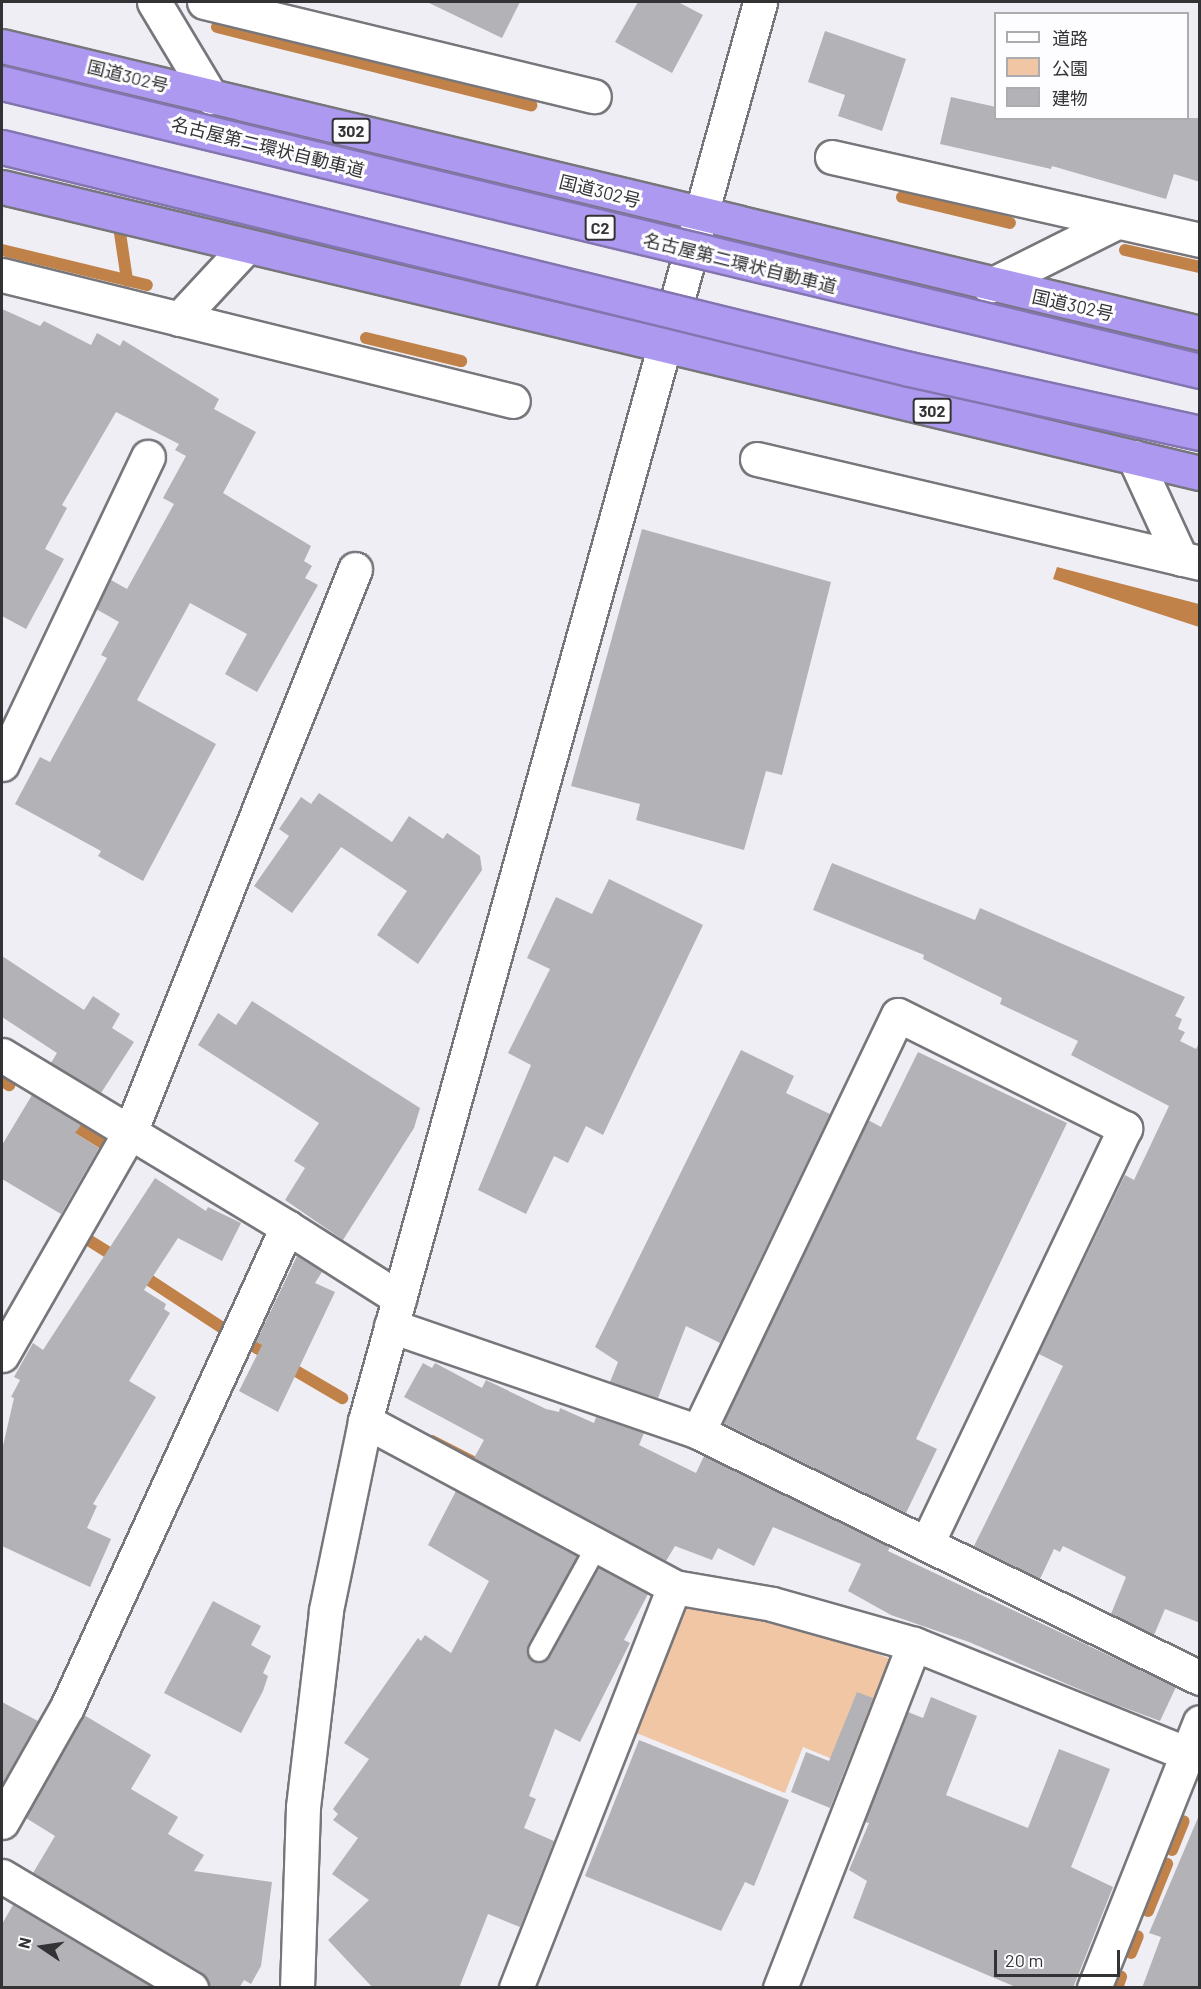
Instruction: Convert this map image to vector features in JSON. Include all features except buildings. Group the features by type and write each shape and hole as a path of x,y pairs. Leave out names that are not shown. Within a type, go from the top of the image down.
{"highway":[{"name":"国道302号","path":"2,46 989,286 1200,333"},
{"name":"名古屋第二環状自動車道","path":"2,83 1200,371"},
{"path":"2,147 909,369 1200,433"},
{"name":"302","path":"2,187 665,349 1200,473"}],"street":[{"path":"154,2 211,97"},
{"path":"204,2 594,96"},
{"path":"297,1988 303,1807 326,1610 365,1421 760,2"},
{"path":"832,157 1200,240"},
{"path":"989,286 1117,222"},
{"path":"179,319 246,247"},
{"path":"2,275 513,401"},
{"path":"2,764 148,457"},
{"path":"1134,458 1190,561"},
{"path":"757,459 1190,561"},
{"path":"2,1354 131,1130 355,569"},
{"path":"698,1432 898,1014 1125,1128 927,1544"},
{"path":"2,1055 131,1130 287,1227 395,1312 698,1432 1200,1678"},
{"path":"2,1822 67,1707 287,1227"},
{"path":"365,1421 674,1587 772,1604 914,1644 1186,1754"},
{"path":"516,1988 674,1587"},
{"path":"780,1988 914,1644"},
{"path":"1094,1988 1200,1722"},
{"path":"2,1876 191,1988"}],"lane":[{"path":"539,1651 597,1546"}],"green space":[{"path":"686,1603 816,1628 890,1659 847,1765 803,1747 785,1793 634,1732"}],"shaded area":[{"path":"1057,567 1199,604 1199,627 1053,579"}],"waterway":[{"path":"217,27 531,105"},
{"path":"902,197 1010,223"},
{"path":"120,233 127,280"},
{"path":"2,250 147,285"},
{"path":"1125,250 1200,267"},
{"path":"366,338 461,361"},
{"path":"2,1080 9,1085"},
{"path":"65,1120 109,1147 104,1155"},
{"path":"90,1241 120,1260"},
{"path":"137,1272 224,1329"},
{"path":"250,1344 342,1398"},
{"path":"432,1441 526,1489"},
{"path":"1172,1850 1184,1821"},
{"path":"1148,1911 1167,1864"},
{"path":"1131,1953 1138,1936"},
{"path":"1117,1988 1121,1977"}]}
